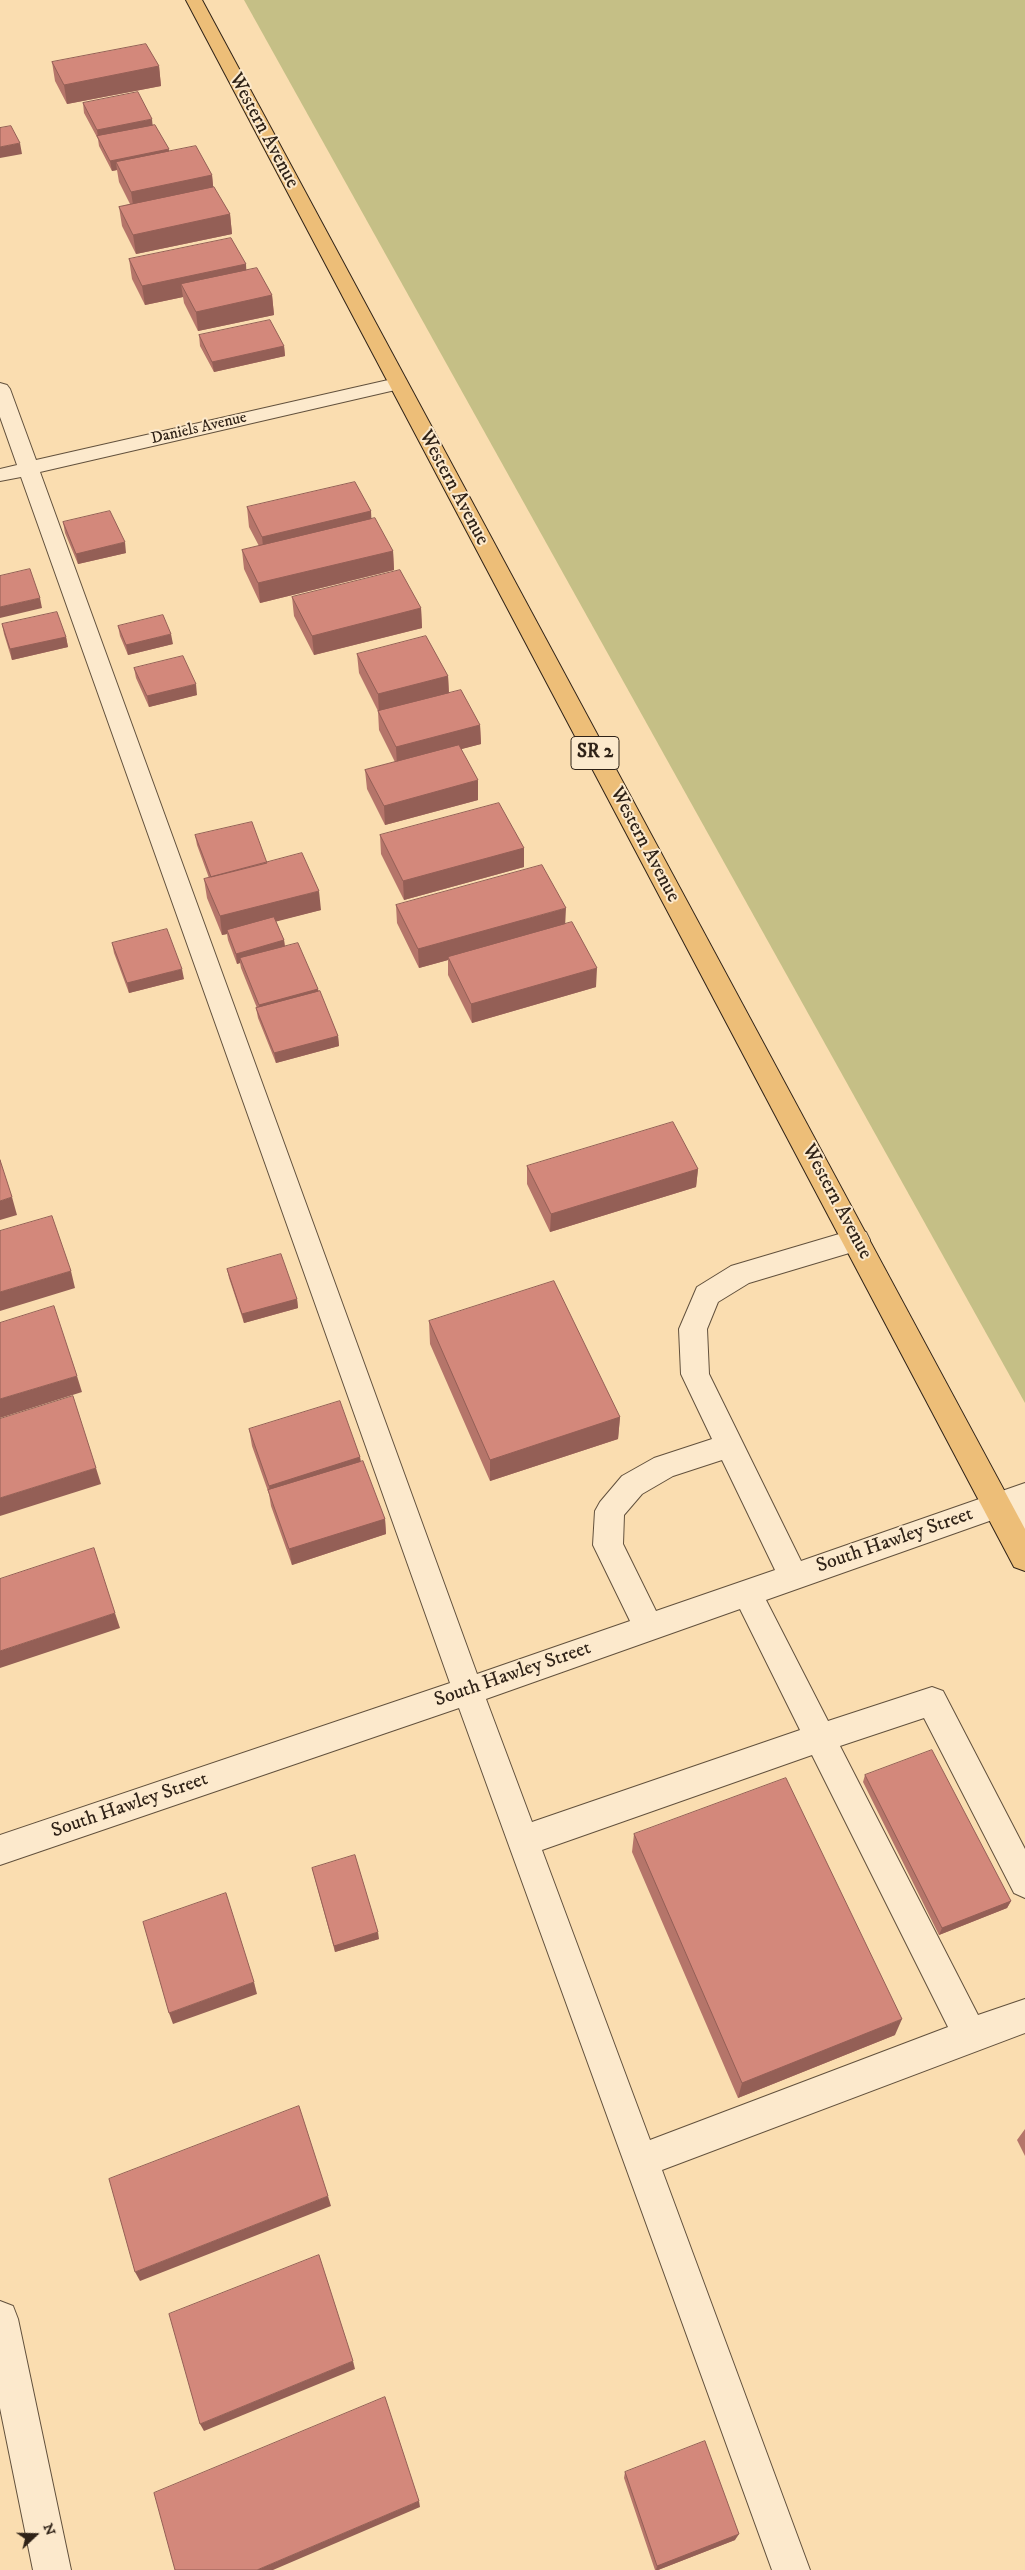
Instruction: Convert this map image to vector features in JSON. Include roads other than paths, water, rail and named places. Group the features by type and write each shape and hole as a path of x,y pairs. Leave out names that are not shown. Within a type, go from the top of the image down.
{"main road":[{"name":"Western Avenue","path":"194,0 397,384 856,1240 1011,1501 1025,1558"}],"street":[{"name":"Daniels Avenue","path":"0,475 397,384"},
{"path":"0,389 30,468 468,1691 791,2570"},
{"path":"794,1577 695,1374 693,1329 707,1295 741,1274 856,1240"},
{"path":"649,1628 608,1545 610,1511 632,1485 664,1467 730,1445"},
{"path":"1011,1501 1025,1524"},
{"name":"South Hawley Street","path":"0,1850 468,1691 1011,1501"},
{"path":"748,1593 970,2035"},
{"path":"523,1841 932,1701 1025,1882"},
{"path":"640,2162 970,2035 1025,2016"},
{"path":"0,2319 52,2570"}]}
